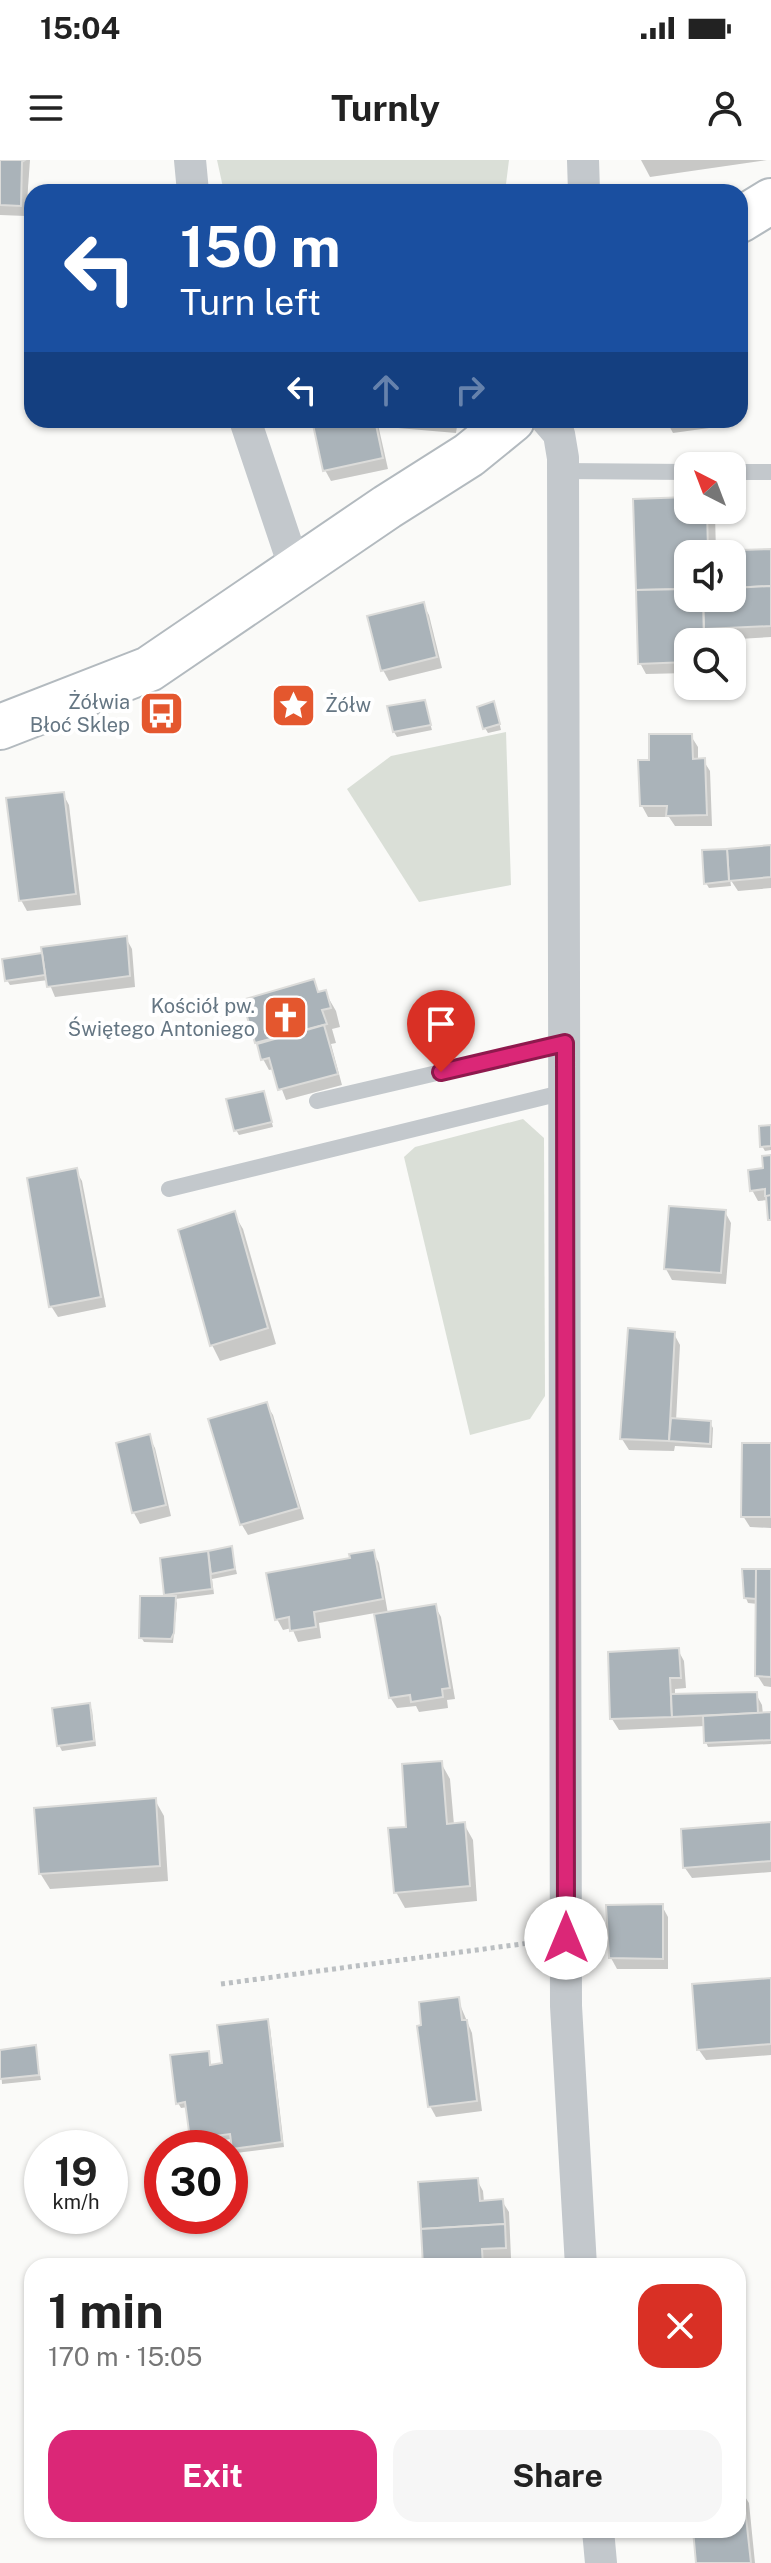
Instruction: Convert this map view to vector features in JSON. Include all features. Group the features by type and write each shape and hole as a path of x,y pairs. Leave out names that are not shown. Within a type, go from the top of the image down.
{"street":[{"path":"190,160 192,184"},
{"path":"583,160 584,184"},
{"path":"748,215 771,201"},
{"path":"248,428 295,569"},
{"path":"0,727 149,669 387,507 461,461 502,428"},
{"path":"554,428 559,434 562,471 566,1938 568,2066 580,2258"},
{"path":"599,2538 601,2563"}],"lane":[{"path":"562,471 674,472"},
{"path":"746,472 771,472"},
{"path":"317,1101 565,1043"},
{"path":"169,1189 565,1092"}],"path":[{"path":"221,1984 566,1938"}],"shaded area":[{"path":"217,160 509,160 506,184 222,184"},
{"path":"506,732 511,885 419,902 347,789 391,756"},
{"path":"523,1119 544,1138 545,1396 530,1419 470,1435 404,1157 415,1147"}],"building":[{"path":"0,160 25,160 22,162 21,206 0,205"},
{"path":"314,428 377,428 383,458 323,471"},
{"path":"674,498 674,524 707,524 708,540 674,540 674,589 636,590 633,499"},
{"path":"771,549 771,586 746,587 746,550"},
{"path":"771,586 771,626 704,628 703,612 746,612 746,587"},
{"path":"674,589 674,612 703,612 704,628 674,628 674,663 638,664 636,590"},
{"path":"424,602 437,657 381,671 367,616"},
{"path":"425,700 431,725 393,732 387,706"},
{"path":"494,701 500,724 483,729 477,707"},
{"path":"649,734 692,734 693,759 705,758 707,815 666,816 667,806 640,806 638,760 649,760"},
{"path":"64,792 76,894 19,901 6,798"},
{"path":"771,845 771,877 729,881 727,849"},
{"path":"727,849 729,881 704,884 702,850"},
{"path":"127,936 130,976 47,987 41,947"},
{"path":"42,953 45,975 5,981 2,959"},
{"name":"Kościół pw. Świętego Antoniego","path":"314,979 318,992 326,990 331,1008 322,1010 327,1024 255,1043 242,1000"},
{"path":"324,1025 338,1074 278,1090 269,1058 261,1060 257,1044"},
{"path":"264,1091 272,1122 234,1131 226,1099"},
{"path":"771,1125 771,1146 760,1147 759,1126"},
{"path":"771,1155 771,1196 765,1196 765,1189 750,1191 748,1170 763,1168 762,1156"},
{"path":"77,1168 101,1297 49,1307 27,1178"},
{"path":"771,1195 771,1220 768,1220 766,1196"},
{"path":"669,1206 726,1210 721,1273 664,1269"},
{"path":"235,1211 268,1328 210,1346 178,1230"},
{"path":"628,1328 675,1332 669,1441 620,1439"},
{"path":"267,1402 299,1508 240,1525 208,1419"},
{"path":"671,1418 711,1421 710,1444 669,1441"},
{"path":"150,1434 166,1505 132,1513 116,1443"},
{"path":"742,1443 771,1443 771,1517 741,1517"},
{"path":"232,1546 235,1569 211,1574 208,1551"},
{"path":"374,1550 383,1599 314,1612 316,1627 290,1631 289,1617 275,1620 266,1573 350,1558 349,1554"},
{"path":"208,1551 212,1589 164,1595 160,1558"},
{"path":"742,1569 756,1569 756,1599 744,1598"},
{"path":"756,1569 771,1569 771,1677 755,1676"},
{"path":"140,1596 176,1596 171,1639 139,1638"},
{"path":"436,1604 450,1688 442,1689 443,1697 411,1702 410,1695 389,1698 374,1614"},
{"path":"679,1648 681,1678 670,1678 672,1717 610,1719 608,1652"},
{"path":"757,1692 758,1713 672,1717 671,1694"},
{"path":"90,1703 94,1741 57,1746 52,1708"},
{"path":"771,1712 771,1740 704,1743 703,1716"},
{"path":"442,1761 447,1824 465,1822 470,1886 394,1893 388,1828 406,1827 402,1764"},
{"path":"156,1798 160,1866 39,1874 34,1808"},
{"path":"771,1822 771,1861 683,1868 681,1829"},
{"path":"663,1904 663,1959 609,1958 606,1905"},
{"path":"771,1978 771,2044 697,2050 692,1984"},
{"path":"459,1997 462,2020 467,2020 477,2101 428,2107 417,2026 421,2025 419,2002"},
{"path":"268,2019 282,2142 248,2147 248,2130 189,2130 185,2102 176,2104 170,2055 209,2051 210,2065 222,2063 217,2025"},
{"path":"36,2045 39,2075 0,2079 0,2050"},
{"path":"478,2178 480,2201 503,2199 505,2224 421,2229 418,2182"},
{"path":"505,2224 506,2248 482,2249 483,2258 423,2258 421,2229"},
{"path":"746,2517 751,2563 696,2563 694,2538 746,2538"}],"place":[{"name":"Żółw","path":"294,705"},
{"name":"Żółwia Błoć Sklep","path":"161,713"},
{"name":"Kościół pw. Świętego Antoniego","path":"286,1017"}],"route":[{"path":"441,1072 565,1043 566,1938"}]}
